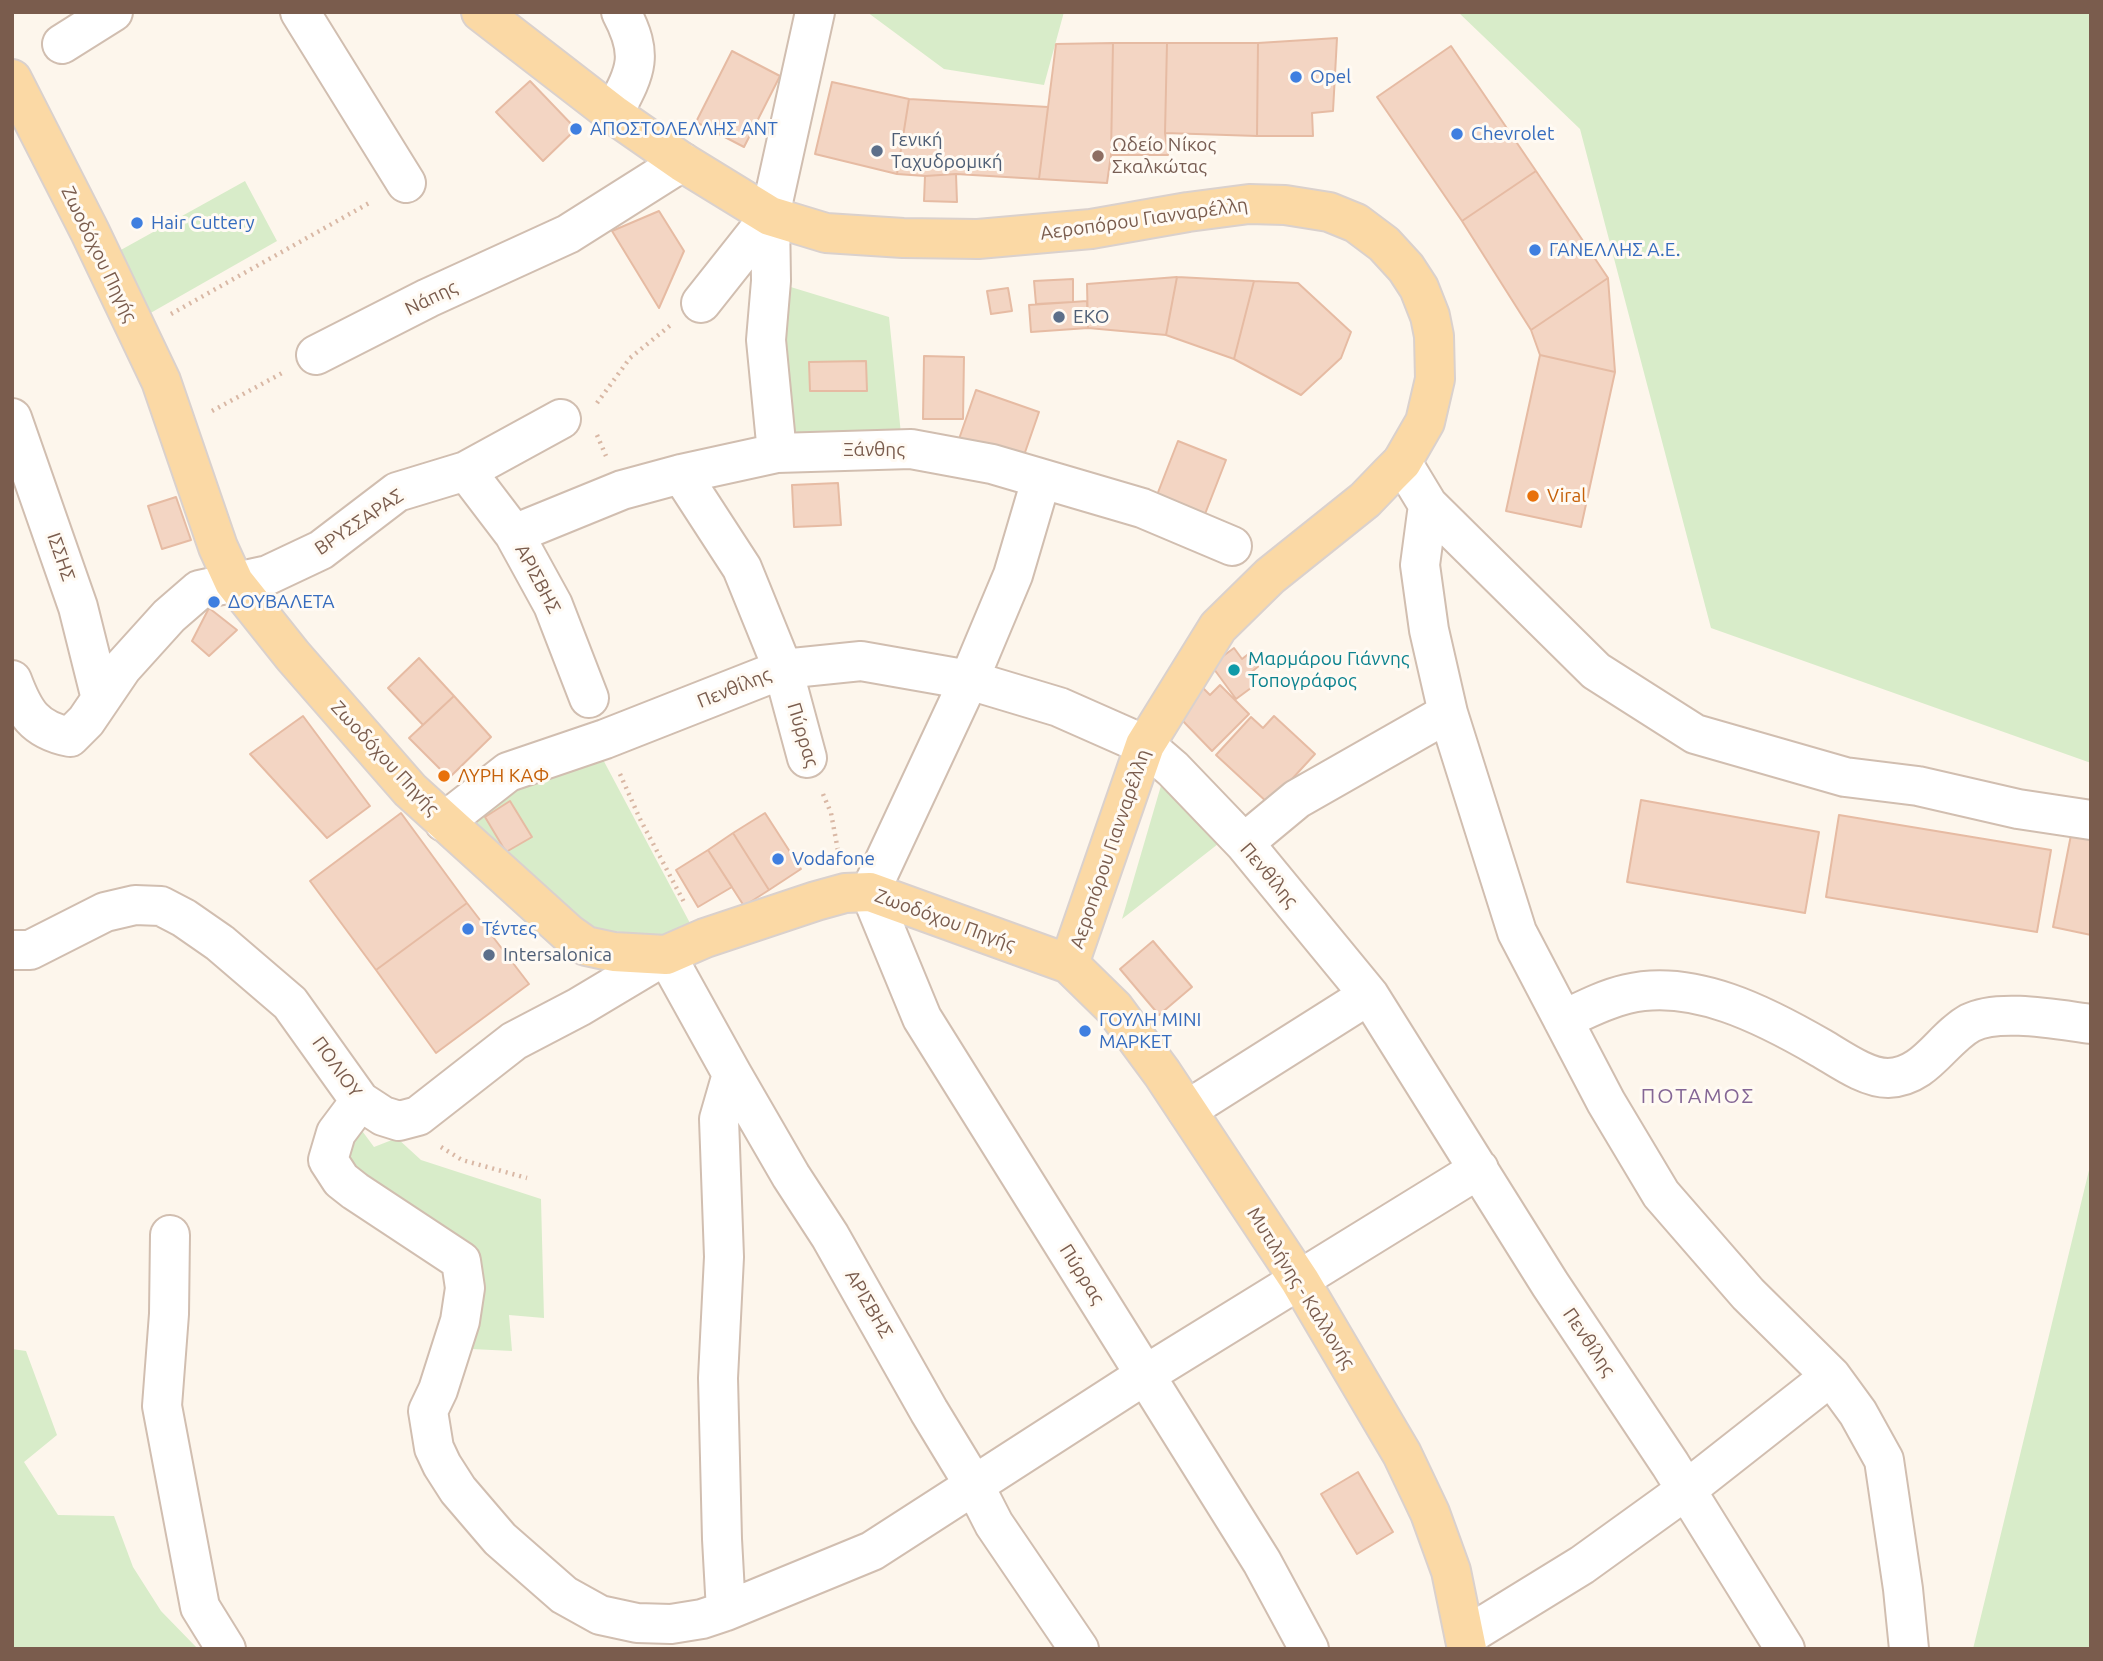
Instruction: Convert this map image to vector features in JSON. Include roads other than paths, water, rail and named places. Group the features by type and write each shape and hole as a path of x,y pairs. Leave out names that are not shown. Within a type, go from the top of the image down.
{"main road":[{"name":"Αεροπόρου Γιανναρέλλη","path":"481,12 612,114 682,162 770,216 827,233 978,239 1091,229 1249,204 1285,205 1329,212 1356,223 1384,244 1406,268 1419,289 1432,326 1436,359 1432,398 1425,422 1402,462 1365,500 1270,576 1218,627 1145,745 1069,964"},
{"name":"Ζωοδόχου Πηγής","path":"12,79 161,381 218,547 234,582 293,656 410,790 569,934 586,946 614,952 666,955 705,938 858,892 1069,964"},
{"name":"Μυτιλήνης - Καλλονής","path":"1069,964 1114,1009 1187,1110 1300,1281 1402,1454 1430,1513 1451,1571 1466,1643"}],"street":[{"path":"62,44 113,12"},
{"path":"300,12 405,183"},
{"path":"612,114 632,78 636,56 630,29 621,12"},
{"path":"777,453 766,340 771,281 770,216 815,12"},
{"name":"Νάπης","path":"316,355 428,298 568,234 682,162"},
{"path":"701,303 770,216"},
{"name":"ΙΣΣΗΣ","path":"12,418 78,607 101,699"},
{"name":"ΒΡΥΣΣΑΡΑΣ","path":"12,680 24,709 40,726 54,734 70,737 86,721 122,668 169,615 199,590 268,575 321,550 397,492 466,471 583,418"},
{"name":"Ξάνθης","path":"514,534 622,491 681,474 777,453 911,449 992,464 1142,508 1232,546"},
{"path":"1402,462 1428,505 1596,671 1695,734 1844,777 1918,786 2018,809 2091,820"},
{"name":"ΑΡΙΣΒΗΣ","path":"466,471 514,534 553,605 589,698"},
{"name":"Πύρρας","path":"681,474 741,568 783,669 807,758"},
{"path":"858,892 969,680 1013,575 1041,480"},
{"path":"1428,505 1420,565 1429,629 1448,713 1517,932 1606,1102 1661,1194 1748,1294 1832,1376 1858,1413 1884,1460 1909,1649"},
{"name":"Πενθίλης","path":"444,822 508,772 605,739 783,669 861,661 969,680 1059,706 1145,745 1173,769 1244,843 1369,995 1785,1649"},
{"path":"1244,843 1297,799 1448,713"},
{"name":"Πύρρας","path":"858,892 922,1018 1262,1562 1309,1649"},
{"name":"ΠΟΛΙΟΥ","path":"12,950 30,950 104,912 135,905 161,906 220,943 290,1003 359,1101 383,1116 399,1121 418,1116 514,1041 579,1007 666,955"},
{"name":"ΑΡΙΣΒΗΣ","path":"666,955 732,1074 830,1236 995,1524 1079,1649"},
{"path":"1563,1020 1628,993 1662,989 1684,991 1731,1004 1862,1070 1886,1078 1906,1075 1920,1068 1972,1022 2024,1015 2091,1024"},
{"path":"1187,1110 1369,995"},
{"path":"726,1611 718,1378 724,1257 719,1119 732,1074"},
{"path":"359,1101 336,1133 328,1160 341,1180 355,1191 461,1261 465,1288 460,1321 438,1390 428,1411 434,1448 442,1465 458,1490 500,1539 564,1595 600,1615 637,1623 671,1624 702,1619 872,1551 1145,1375 1479,1169"},
{"path":"170,1236 169,1314 162,1406 200,1607 226,1649"},
{"path":"1466,1643 1686,1490 1832,1376"}],"place":[{"name":"Opel","path":"1296,77"},
{"name":"ΑΠΟΣΤΟΛΕΛΛΗΣ ΑΝΤ","path":"576,129"},
{"name":"Chevrolet","path":"1457,134"},
{"name":"Γενική Ταχυδρομική","path":"877,151"},
{"name":"Ωδείο Νίκος Σκαλκώτας","path":"1098,156"},
{"name":"Hair Cuttery","path":"137,223"},
{"name":"ΓΑΝΕΛΛΗΣ Α.Ε.","path":"1535,250"},
{"name":"EKO","path":"1059,317"},
{"name":"Viral","path":"1533,496"},
{"name":"ΔΟΥΒΑΛΕΤΑ","path":"214,602"},
{"name":"Μαρμάρου Γιάννης Τοπογράφος","path":"1234,670"},
{"name":"ΛΥΡΗ ΚΑΦ","path":"444,776"},
{"name":"Vodafone","path":"778,859"},
{"name":"Τέντες","path":"468,929"},
{"name":"Intersalonica","path":"489,955"},
{"name":"ΓΟΥΛΗ ΜΙΝΙ ΜΑΡΚΕΤ","path":"1085,1031"}],"district":[{"name":"ΠΟΤΑΜΟΣ","path":"1698,1096"}]}
